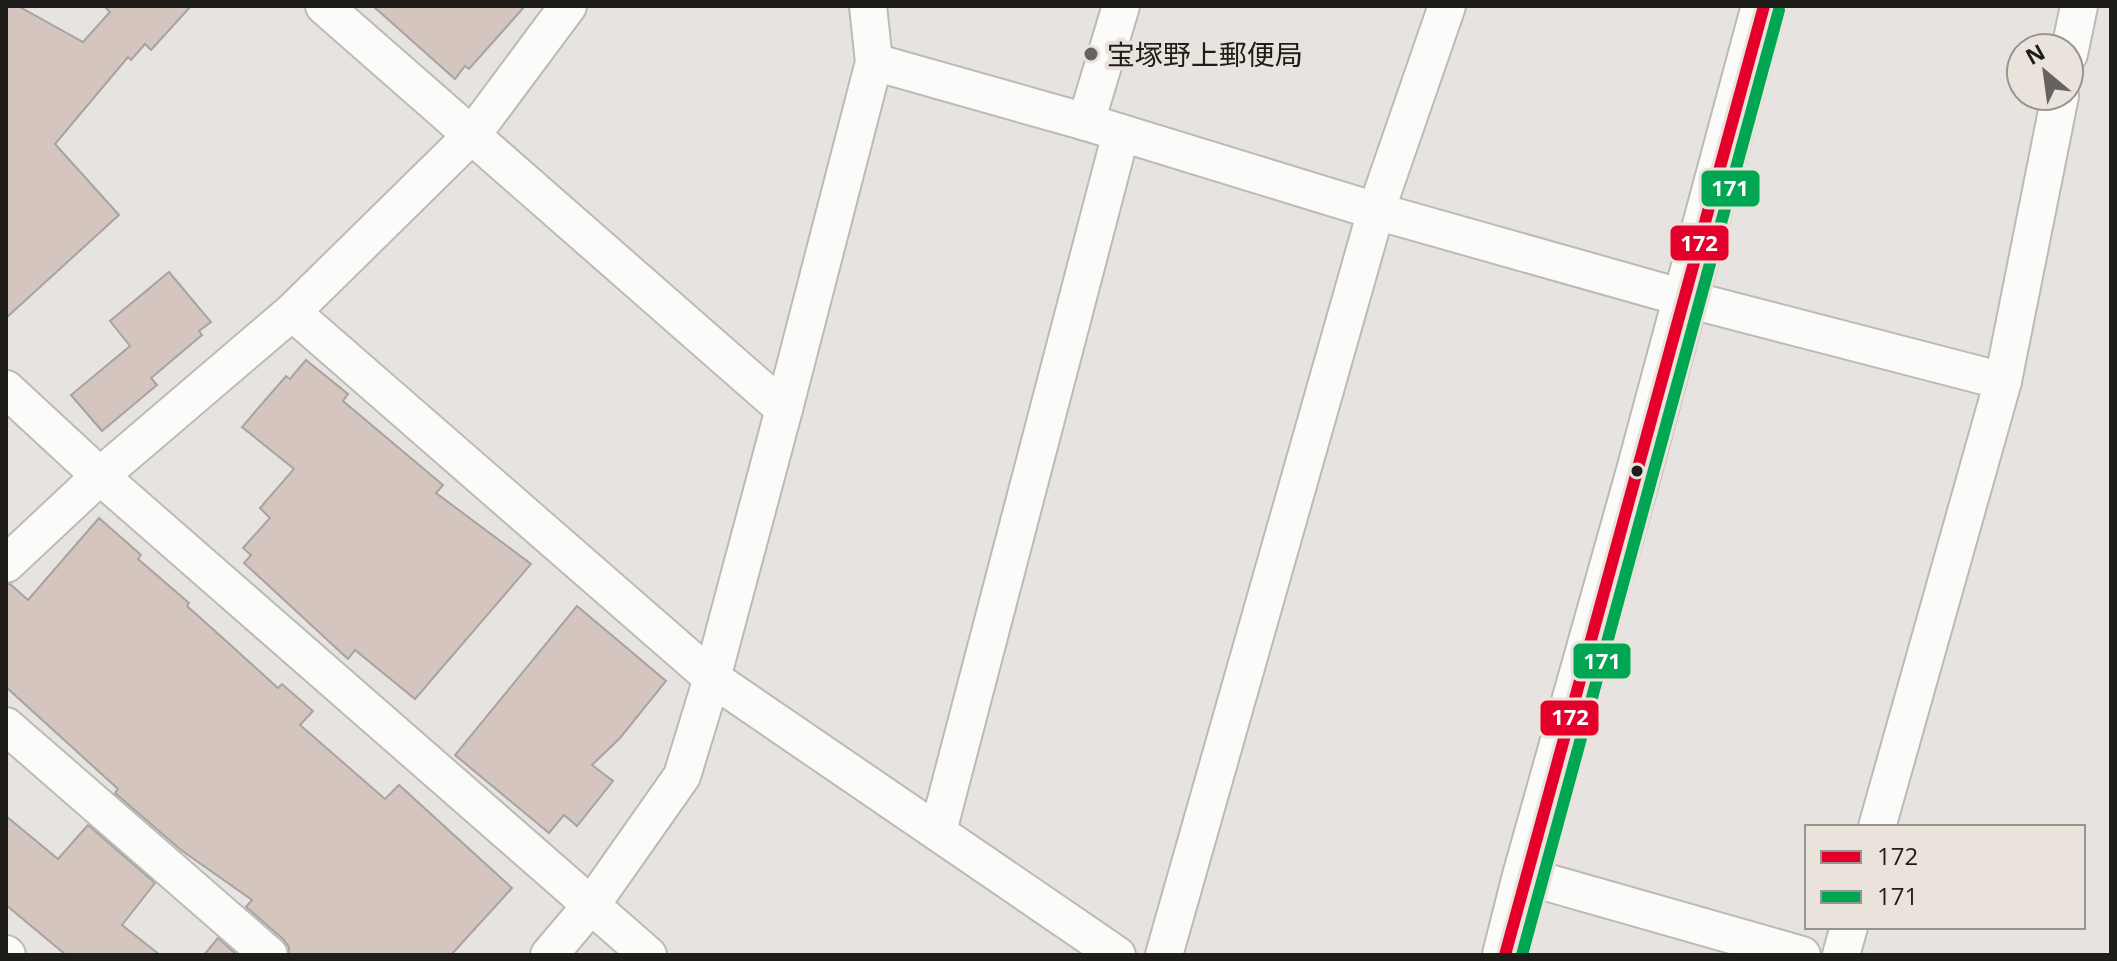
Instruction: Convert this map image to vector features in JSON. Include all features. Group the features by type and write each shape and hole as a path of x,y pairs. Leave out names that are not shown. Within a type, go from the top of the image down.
{"street":[{"path":"324,6 784,409"},
{"path":"6,564 100,476 292,312 472,135 568,6"},
{"path":"549,955 592,904 682,776 712,678 874,62 868,6"},
{"path":"1086,122 1121,6"},
{"path":"1164,955 1376,211 1447,6"},
{"path":"1505,955 1687,299 1764,6"},
{"path":"2074,32 2079,6"},
{"path":"874,62 1086,122 1376,211 1687,299 2003,381"},
{"path":"1878,825 2003,381 2057,112"},
{"path":"938,831 1121,133"},
{"path":"292,312 712,678 1117,955"},
{"path":"6,389 100,476 648,955"},
{"path":"6,726 269,955"},
{"path":"1525,876 1802,955"},
{"path":"1841,955 1848,929"}],"building":[{"path":"6,6 18,6 83,42 110,12 104,6 191,6 151,50 145,44 131,60 128,57 55,144 119,215 6,318"},
{"path":"373,6 525,6 469,69 465,66 455,79"},
{"path":"169,272 211,322 199,331 202,335 151,378 157,385 102,431 71,395 130,346 110,321"},
{"path":"306,360 348,394 343,401 443,485 436,493 531,564 415,699 355,650 348,659 244,563 251,555 243,548 270,518 260,508 294,469 242,427 286,376 290,379"},
{"path":"99,518 141,555 138,559 189,603 187,606 278,688 282,684 313,711 300,725 385,799 399,785 512,888 451,955 289,955 289,947 283,939 246,907 252,900 181,850 115,793 118,789 6,687 6,584 28,600"},
{"path":"577,606 666,681 620,738 592,765 613,781 577,826 564,815 549,833 455,755"},
{"path":"6,816 58,859 88,825 155,883 122,925 160,955 66,955 6,905"},
{"path":"218,938 237,955 204,955"}],"transit line":[{"name":"172","path":"1505,955 1764,6"},
{"name":"171","path":"1522,955 1779,10"}],"place":[{"name":"宝塚野上郵便局","path":"1091,54"}]}
